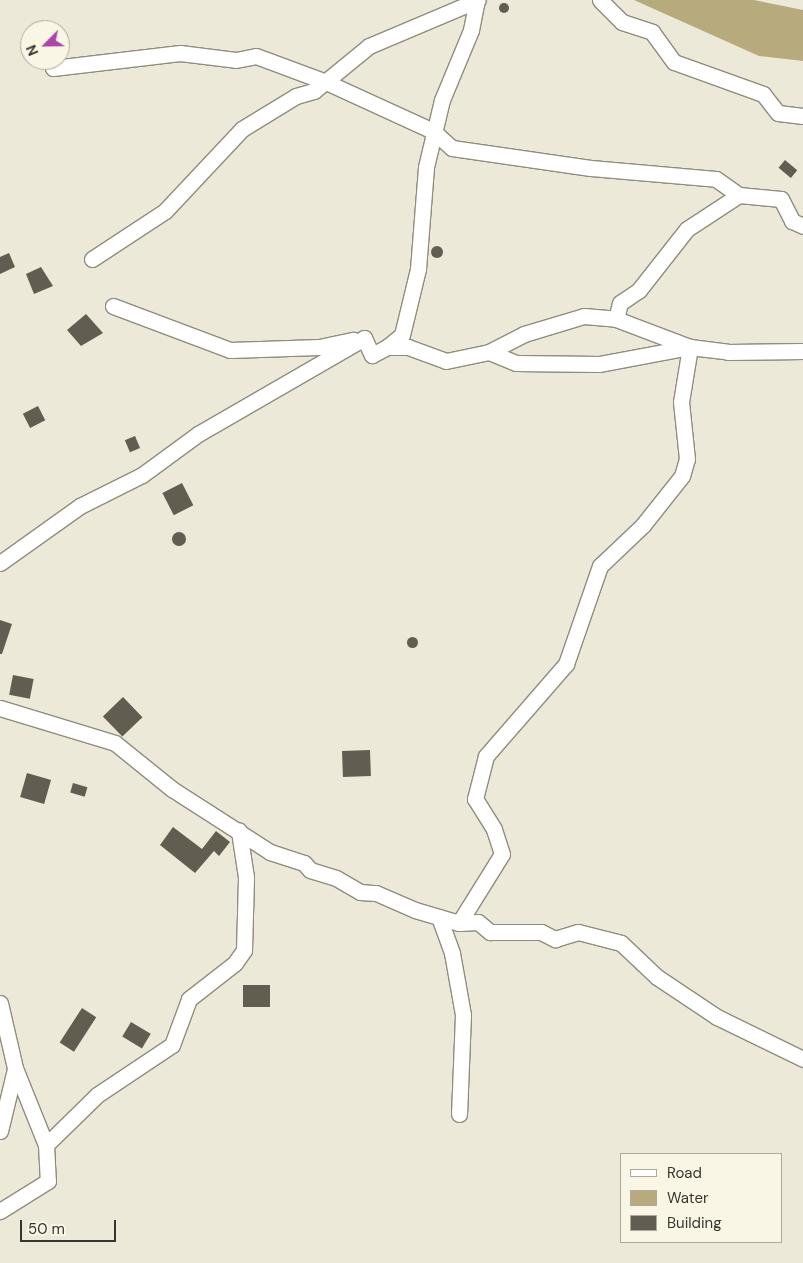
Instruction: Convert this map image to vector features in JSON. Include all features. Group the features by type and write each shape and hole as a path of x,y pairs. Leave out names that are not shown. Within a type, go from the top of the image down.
{"street":[{"path":"600,0 622,22 652,32 674,62 763,94 778,113 803,116"},
{"path":"92,259 165,211 242,129 326,82 369,46 474,1 471,30 433,131 420,199 418,269 402,334 388,347 372,356 364,338"},
{"path":"70,66 180,53 236,60 256,56 326,82 433,131 452,148 563,165 716,179 739,194 781,199 792,220 803,226"},
{"path":"616,319 620,303 639,290 686,229 739,194"},
{"path":"113,306 230,350 319,347 364,338"},
{"path":"388,347 408,347 446,361 489,352 524,334 584,316 616,319 690,347 728,352 803,351"},
{"path":"0,563 80,506 142,475 198,434 364,338"},
{"path":"489,352 516,363 599,364 690,347"},
{"path":"459,923 502,854 494,829 475,799 486,756 566,664 600,566 643,525 682,476 687,460 681,402 690,347"},
{"path":"0,708 115,743 172,789 270,852 304,863 310,870 336,878 360,892 376,893 459,923 478,922 490,932 541,932 555,939 578,932 621,943 657,977 717,1017 803,1059"},
{"path":"46,1145 97,1095 172,1046 189,999 235,963 244,950 246,877 239,831"},
{"path":"439,917 452,953 464,1015 459,1114"},
{"path":"0,1003 15,1068 46,1145 48,1181 0,1211"},
{"path":"0,1131 15,1068"}],"water":[{"path":"634,0 754,0 803,10 803,61 759,56"}],"building":[{"path":"502,3 506,3 509,8 508,12 502,13 499,10 499,6"},
{"path":"785,160 797,170 791,178 779,168"},
{"path":"439,246 442,247 442,257 435,258 432,257 431,250 432,247"},
{"path":"9,253 15,267 0,274 0,257"},
{"path":"41,267 53,286 34,294 26,274"},
{"path":"86,314 103,333 81,346 67,330"},
{"path":"38,406 45,420 30,428 23,414"},
{"path":"135,436 140,448 130,452 125,440"},
{"path":"182,483 193,505 174,515 162,493"},
{"path":"179,532 184,534 186,539 184,544 179,546 174,544 172,539 174,534"},
{"path":"0,620 12,624 2,654 0,654"},
{"path":"410,637 414,637 417,642 416,646 410,647 407,644 407,640"},
{"path":"13,675 34,679 30,699 9,695"},
{"path":"123,697 142,717 122,737 103,716"},
{"path":"370,750 371,776 343,777 342,751"},
{"path":"27,773 51,780 44,804 20,797"},
{"path":"73,783 87,787 85,797 70,793"},
{"path":"173,827 202,849 216,831 230,842 219,856 214,851 195,873 160,845"},
{"path":"243,985 270,985 270,1007 243,1007"},
{"path":"82,1008 96,1017 74,1052 60,1042"},
{"path":"131,1022 151,1034 142,1048 122,1037"}]}
